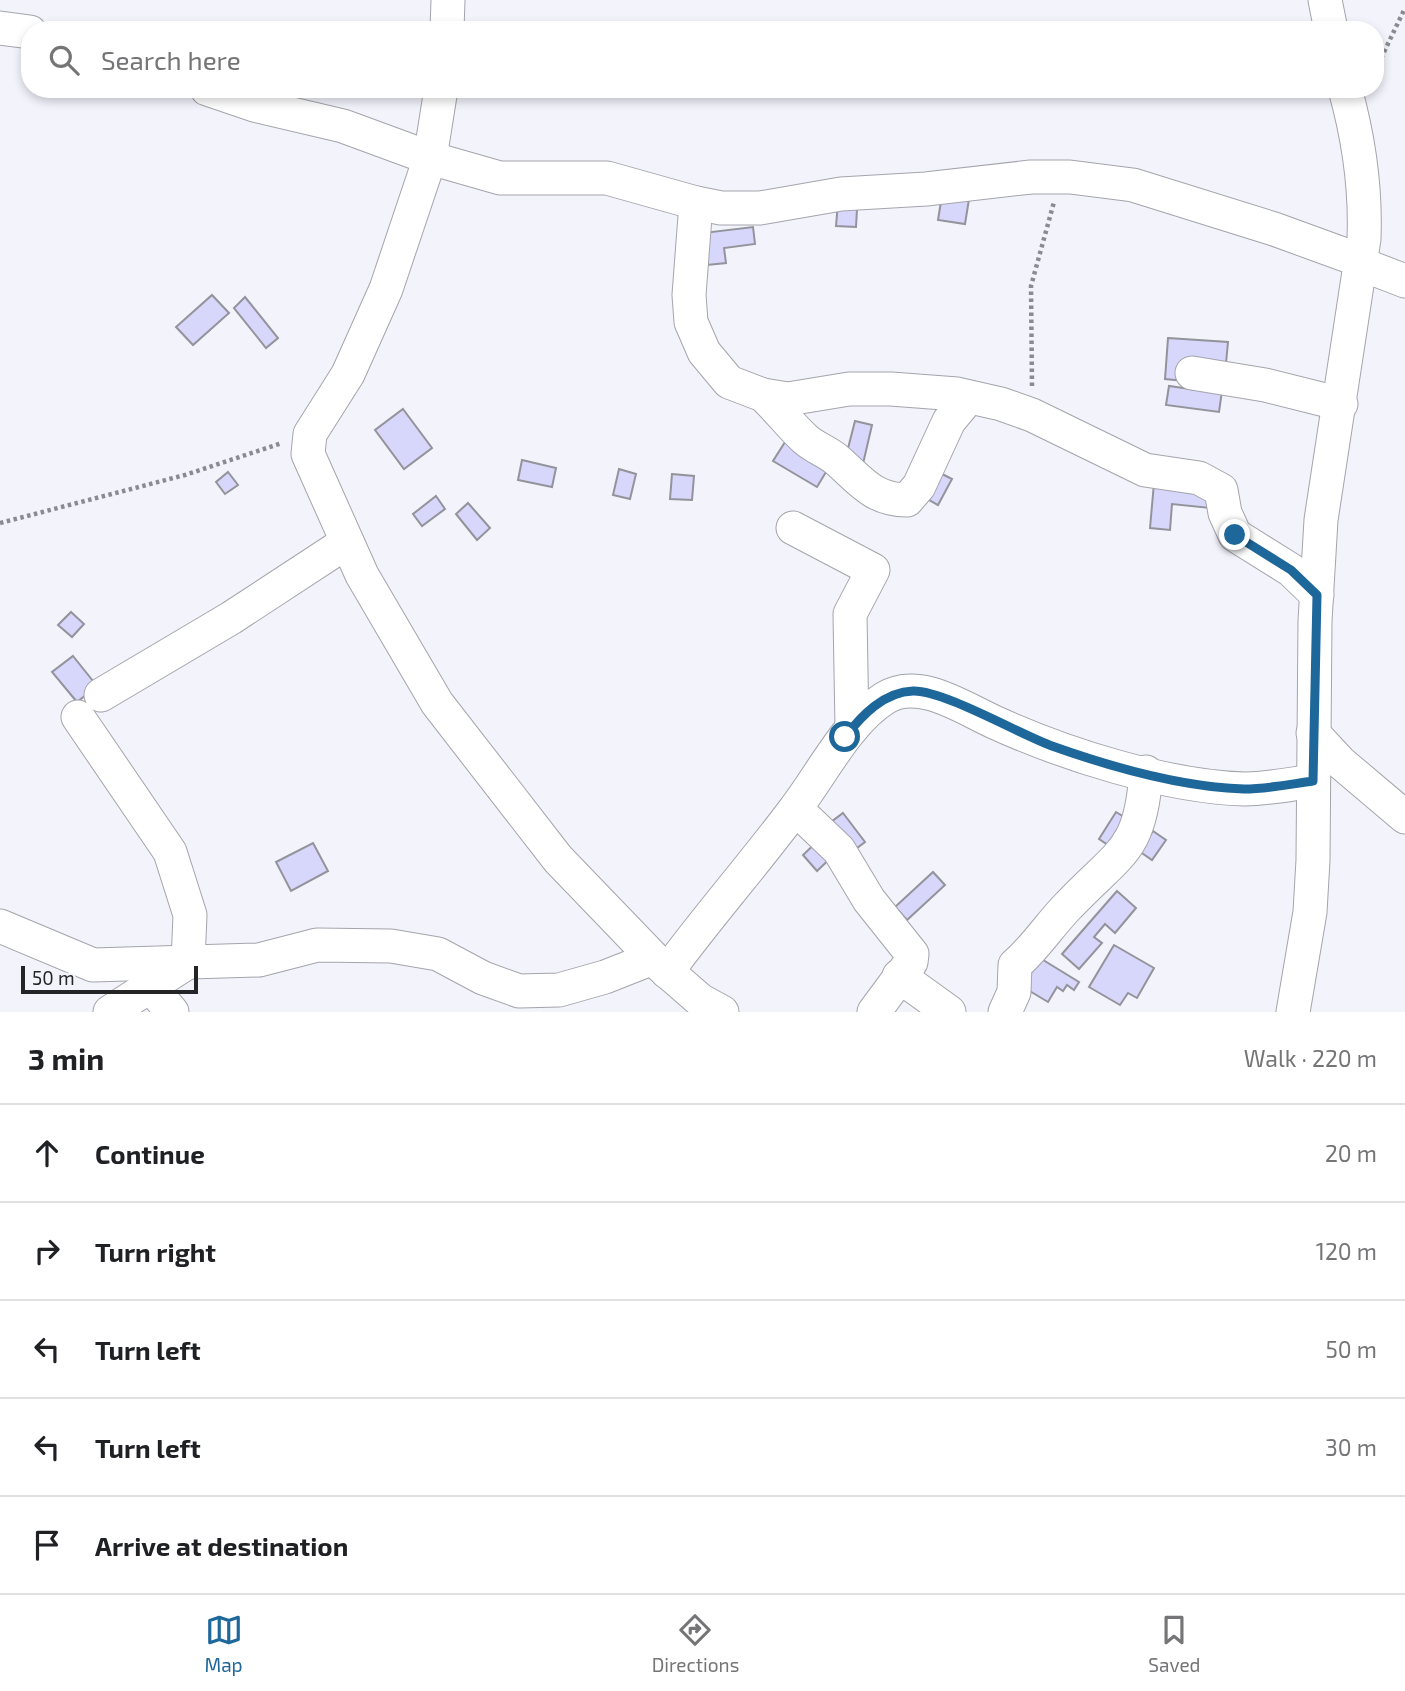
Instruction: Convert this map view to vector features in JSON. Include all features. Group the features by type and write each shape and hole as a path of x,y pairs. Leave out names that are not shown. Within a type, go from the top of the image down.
{"street":[{"path":"447,21 448,0"},
{"path":"1325,0 1329,21"},
{"path":"0,28 21,31"},
{"path":"233,98 343,126 430,158 500,178 607,178 721,208 760,208 841,194 926,189 1031,177 1070,177 1133,185 1274,229 1405,281"},
{"path":"440,98 430,158 386,289 348,374 310,434 308,454 362,575 437,703 558,859 660,965 716,1011"},
{"path":"1293,1012 1310,912 1321,520 1362,263 1366,208 1359,141 1347,98"},
{"path":"696,203 689,295 691,322 704,352 729,382 763,395 788,399 849,389 891,389 969,397 1032,415 1146,470 1199,478 1222,490 1224,513 1235,535 1291,570 1317,595"},
{"path":"1192,373 1265,385 1341,404"},
{"path":"763,395 804,438 835,457 864,487 899,500 907,500 919,486 935,446 949,421 969,397"},
{"path":"793,528 873,570 850,614 852,728"},
{"path":"110,1012 162,1000 188,962 190,915 170,852 90,706 347,542"},
{"path":"0,926 93,965 259,960 317,946 391,947 438,954 502,987 547,1001 559,990 660,965 796,809 852,728 887,697 915,691 958,704 1052,746 1199,784 1246,789 1313,781"},
{"path":"1313,733 1340,762 1405,817"},
{"path":"1004,1012 1014,992 1015,965 1031,951 1067,906 1119,858 1131,841 1143,811 1146,772"},
{"path":"796,809 839,850 869,900 910,949 911,962 874,1012"},
{"path":"899,976 920,994 949,1012"}],"path":[{"path":"1384,52 1405,8"},
{"path":"1032,415 1031,286 1056,194"},
{"path":"0,523 185,475 310,434"}],"building":[{"path":"943,189 970,193 965,224 938,220"},
{"path":"839,190 858,192 856,227 836,226"},
{"path":"753,227 755,244 724,248 726,263 707,265 703,233"},
{"path":"212,295 229,313 193,345 176,327"},
{"path":"245,297 278,338 266,348 234,308"},
{"path":"1168,338 1228,342 1226,363 1185,381 1165,379"},
{"path":"1223,384 1219,412 1166,405 1169,386 1197,390"},
{"path":"403,409 432,448 404,469 375,430"},
{"path":"855,421 872,425 862,468 844,464"},
{"path":"792,431 835,457 817,487 773,461"},
{"path":"522,460 556,468 552,487 518,480"},
{"path":"619,469 636,474 630,499 613,495"},
{"path":"228,472 238,485 225,494 216,482"},
{"path":"938,472 952,479 938,505 924,497"},
{"path":"672,474 694,476 692,500 670,499"},
{"path":"1154,483 1212,487 1210,508 1172,504 1170,530 1150,528"},
{"path":"436,496 445,509 422,526 413,514"},
{"path":"468,503 490,528 477,540 456,514"},
{"path":"71,612 84,624 72,637 58,625"},
{"path":"73,656 97,686 77,702 52,672"},
{"path":"1116,812 1129,820 1111,847 1099,839"},
{"path":"843,813 865,842 849,854 827,825"},
{"path":"1153,831 1166,840 1152,860 1139,851"},
{"path":"822,837 837,852 817,871 803,855"},
{"path":"313,843 328,871 291,891 276,862"},
{"path":"933,872 945,885 907,920 895,907"},
{"path":"1117,891 1136,908 1115,933 1105,924 1094,937 1102,943 1079,969 1062,954"},
{"path":"1114,945 1154,968 1137,998 1128,993 1120,1005 1089,987"},
{"path":"1035,955 1079,982 1074,990 1067,985 1063,991 1057,987 1048,1002 1018,984"}],"route":[{"path":"845,737 860,718 887,697 915,691 958,704 1052,746 1105,763 1199,784 1246,789 1313,781 1317,595 1291,570 1235,535"}]}
